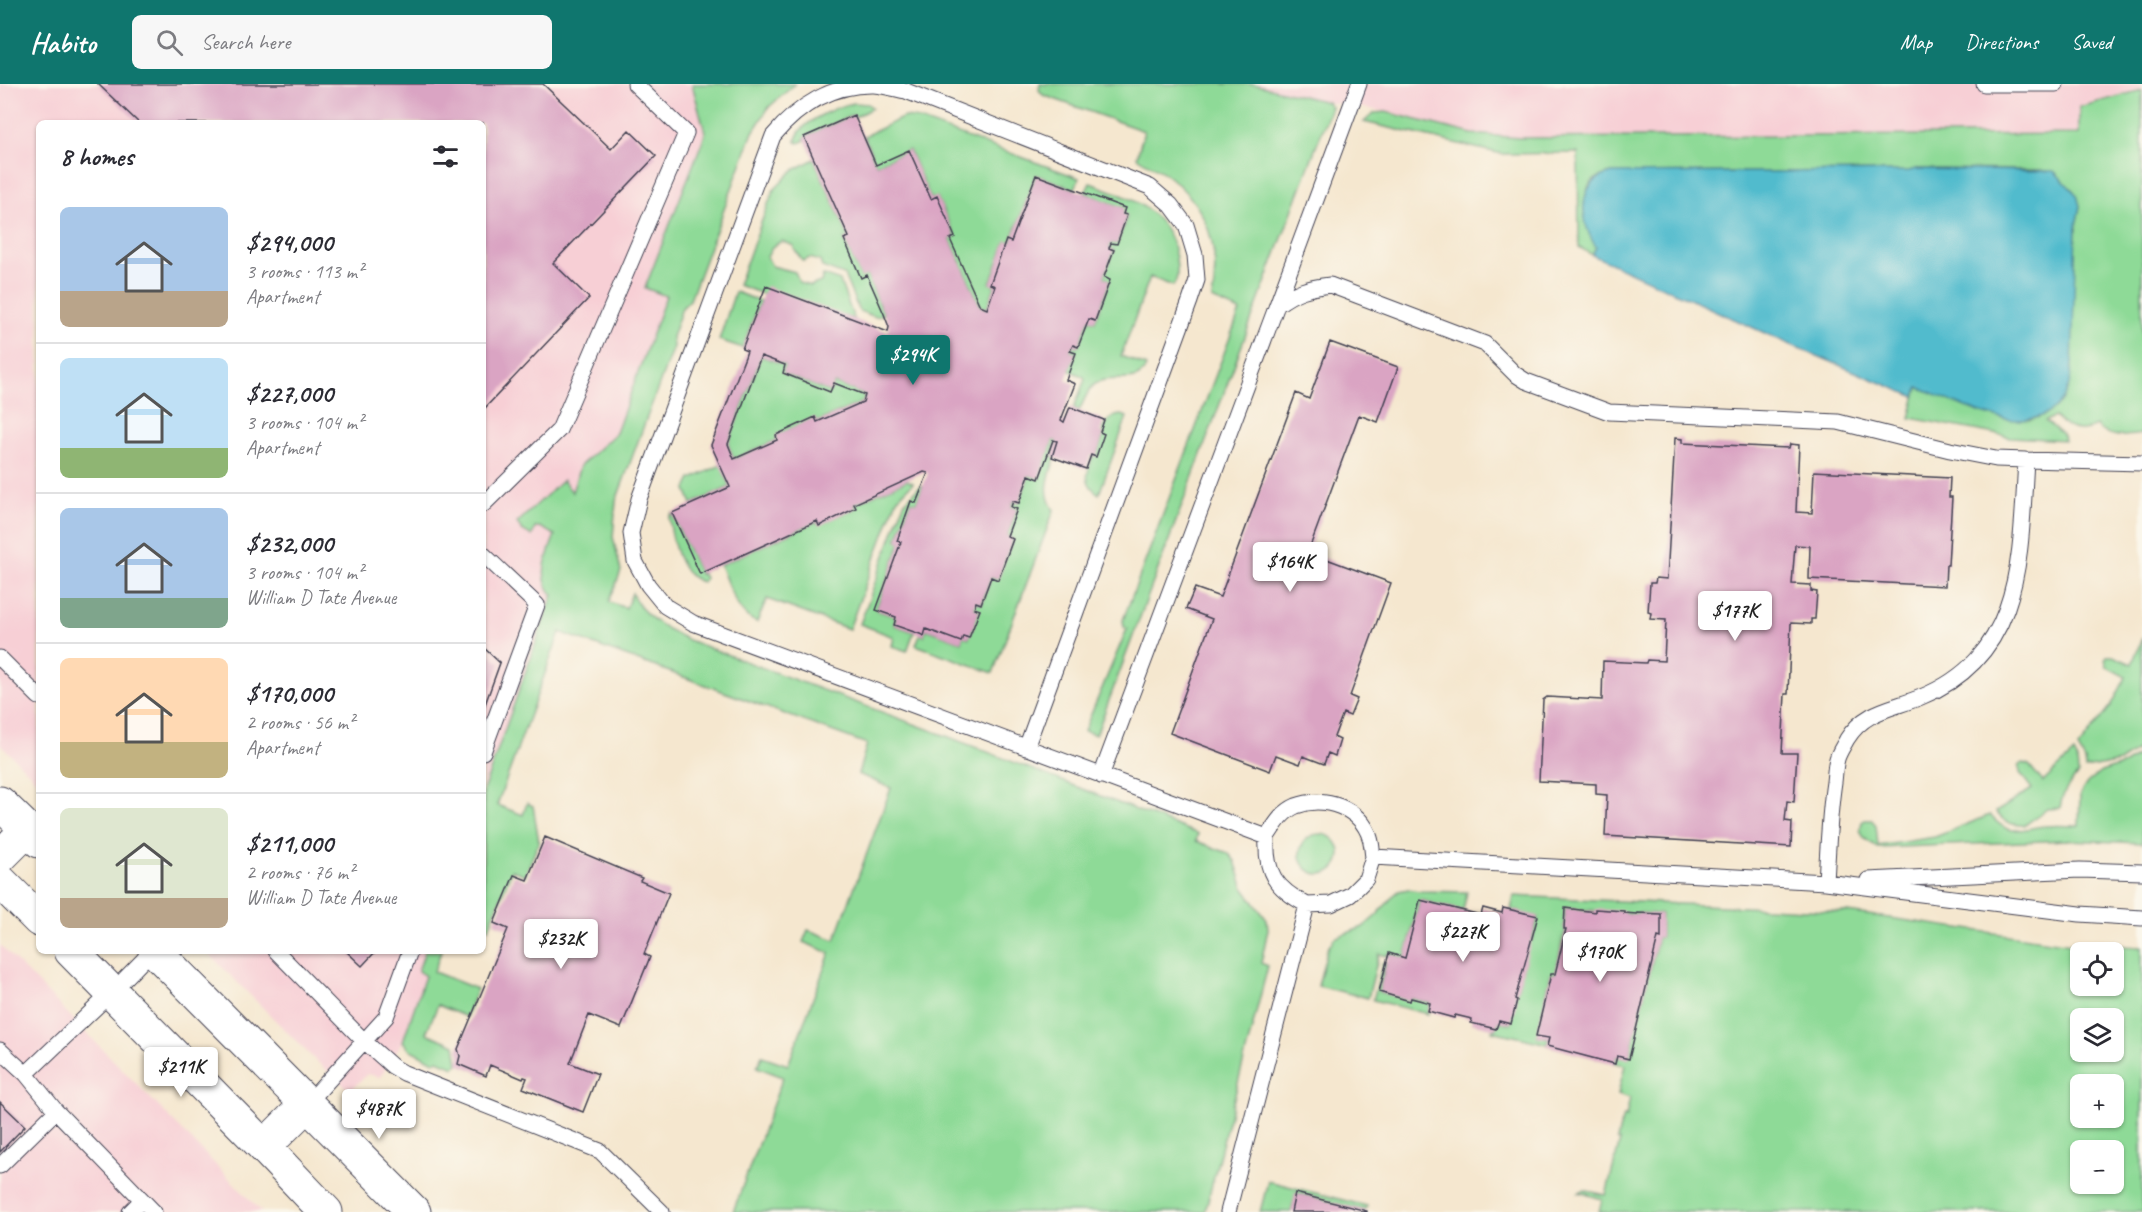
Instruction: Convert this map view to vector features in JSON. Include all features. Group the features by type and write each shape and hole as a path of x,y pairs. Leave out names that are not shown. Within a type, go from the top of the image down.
{"main road":[{"path":"0,802 35,829 0,856"},
{"path":"0,881 36,917"},
{"path":"74,954 326,1212"},
{"path":"157,954 414,1212"},
{"path":"264,1147 307,1104"}],"lane":[{"path":"486,502 559,430 686,133 635,84"},
{"path":"1026,748 1190,302 1197,280 1195,255 1186,225 1171,205 1150,187 906,91 872,84 844,86 816,97 789,116 773,136 639,499 631,533 635,561 648,585 665,606 693,623 1026,748 1101,776 1268,837"},
{"path":"1101,776 1359,84"},
{"path":"1983,84 2051,86 2056,84"},
{"path":"1277,305 1293,293 1330,285 1485,344 1515,374 1526,381 1609,412 1838,422 1996,459 2142,463"},
{"path":"1826,882 1832,792 1837,759 1849,736 1865,718 1933,692 1960,677 1986,650 2003,621 2014,586 2021,541 2026,460"},
{"path":"486,557 537,604 486,744"},
{"path":"0,658 36,694"},
{"path":"1314,802 1333,804 1348,810 1360,821 1370,837 1373,857 1366,879 1350,895 1331,904 1307,905 1286,894 1272,875 1266,856 1268,837 1278,820 1294,807 1314,802"},
{"path":"1373,857 1826,882 2080,914 2142,918"},
{"path":"1826,882 2080,870 2142,872"},
{"path":"1228,1212 1307,905"},
{"path":"26,1074 151,954"},
{"path":"279,954 364,1041 392,1066 404,1073 600,1151 662,1212"},
{"path":"307,1104 386,1017 409,954"},
{"path":"0,1050 26,1074 56,1111 154,1212"},
{"path":"0,1166 56,1111"},
{"path":"130,1212 142,1200"}],"shaded area":[{"path":"0,84 692,84 705,132 704,137 646,288 666,296 616,433 580,466 571,493 563,480 517,523 531,536 535,528 540,527 555,535 544,566 554,595 486,783 486,120 36,120 36,780 0,744"},
{"path":"1253,84 2142,84 2142,90 2079,107 2079,134 1519,138 1472,134 1389,112 1327,102"},
{"path":"0,945 26,971 262,1212 0,1212"},
{"path":"209,954 424,954 418,971 426,976 403,1041 380,1077 367,1074 350,1091 314,1059"}],"green space":[{"path":"692,84 795,84 769,107 753,132 690,300 682,308 672,337 673,347 616,501 613,537 621,571 609,602 626,608 632,593 648,615 688,640 949,737 1198,834 1196,841 1228,853 1235,861 1244,889 1267,920 1268,929 1261,963 1268,966 1205,1212 733,1212 783,1077 757,1067 762,1056 788,1065 830,953 803,942 808,930 835,940 891,788 858,774 867,744 560,632 497,805 523,815 527,803 533,806 539,842 525,875 512,870 489,928 486,926 486,783 553,595 545,581 544,574 555,535 540,527 535,528 532,536 522,530 517,523 563,480 572,492 580,466 616,433 666,296 645,288 705,132"},
{"path":"1040,84 1253,84 1327,102 1331,107 1096,735 1084,731 1127,629 1124,627 1123,620 1240,311 1212,299 1215,263 1209,230 1193,201 1182,188 1164,173 1137,157 1144,131 1043,95 1039,90"},
{"path":"2142,90 2142,434 2113,435 2096,426 2079,430 2069,428 2055,417 2045,421 2062,434 2065,440 2011,437 1910,418 1918,387 2002,418 2030,420 2044,415 2057,406 2068,386 2071,363 2076,225 2080,206 2073,190 2043,170 1916,169 1909,171 1612,173 1595,179 1590,184 1586,195 1591,237 1596,247 1592,255 1579,247 1578,153 1502,154 1364,122 1374,113 1386,112 1472,134 1519,138 2079,134 2079,107"},
{"path":"854,103 868,104 872,108 805,137 805,140 799,143 796,142 798,135 810,122 819,116"},
{"path":"904,117 914,118 1079,178 1075,189 1036,175 1011,242 1006,241 990,283 995,286 987,309 980,306 950,239 955,236 937,197 931,199 909,150 876,165 864,136"},
{"path":"814,159 849,237 844,239 861,277 867,275 884,314 876,317 859,311 844,275 822,267 820,261 810,258 803,261 794,246 782,241 773,246 767,257 772,266 795,272 800,283 810,286 821,282 823,275 840,281 854,319 738,285 773,191 792,171"},
{"path":"1090,183 1133,201 1146,208 1157,218 1166,229 1172,243 1177,273 1173,286 1150,277 1121,356 1146,366 1143,373 1132,379 1111,379 1098,382 1089,391 1079,411 1074,408 1085,379 1069,370 1076,353 1070,351 1073,345 1078,347 1089,319 1095,321 1110,280 1104,277 1114,250 1109,248 1111,243 1117,244 1127,216 1123,214 1124,208 1085,193"},
{"path":"735,292 760,301 743,348 719,340"},
{"path":"761,356 785,365 783,373 830,392 834,383 865,395 863,402 817,422 815,418 777,435 777,440 734,459 728,444"},
{"path":"1122,415 1127,417 1099,494 1088,481 1089,467 1093,456 1096,456 1107,423 1111,418"},
{"path":"1053,440 1057,441 1052,456 1055,458 1047,491 1054,510 993,673 916,645 920,634 924,636 926,629 961,642 963,636 969,638 979,610 974,608 976,602 982,604 991,577 997,580 1013,539 1007,536 1017,509 1011,507 1013,501 1019,503 1029,475 1038,478"},
{"path":"721,465 730,487 692,504 686,489 691,479"},
{"path":"907,480 913,483 897,499 849,629 767,599 757,622 743,613 720,565 817,521 819,525 856,508 854,504"},
{"path":"921,485 923,486 916,503 911,501 897,540 901,542 876,610 896,617 894,625 914,632 907,651 892,646 894,637 860,624 904,503"},
{"path":"672,513 700,574 702,573 705,578 703,582 694,579 682,565 672,536 669,518"},
{"path":"2142,638 2142,747 2119,762 2086,769 2085,761 2078,748 2111,706 2126,677 2107,667 2105,659 2107,656 2113,656 2132,664"},
{"path":"2074,753 2077,759 2078,774 2064,794 2060,808 2047,809 2025,825 2009,823 1996,812 2032,789 2020,773 2019,766 2023,763 2029,765 2043,782"},
{"path":"2142,753 2142,843 2067,840 1878,848 1864,838 1860,830 1862,822 1872,820 1876,825 1878,846 1935,837 1990,815 2010,830 2079,826 2080,794 2087,783 2101,772 2125,764"},
{"path":"1320,834 1334,840 1340,854 1334,868 1320,874 1306,868 1300,854 1306,840"},
{"path":"1408,889 1467,892 1463,911 1420,900 1405,958 1389,953 1388,956 1379,954 1368,998 1318,986 1327,950 1334,938 1363,927 1394,895"},
{"path":"1514,896 1847,912 2070,944 2070,996 2124,996 2124,946 2142,947 2142,1212 1599,1212 1602,1199 1579,1192 1583,1190 1606,1195 1620,1141 1617,1140 1630,1098 1618,1094 1625,1065 1615,1063 1617,1056 1629,1058 1658,937 1661,937 1661,914 1565,908 1564,928 1566,929 1555,974 1551,974 1537,1036 1549,1038 1548,1044 1492,1031 1493,1028 1496,1029 1499,1021 1511,1024 1515,999 1538,917 1511,910"},
{"path":"424,954 440,954 434,972 477,989 466,1017 438,1005 426,1033 455,1045 458,1064 454,1067 438,1060 434,1062 409,1049 403,1041 425,976 418,971"},
{"path":"1383,962 1386,963 1379,992 1430,1003 1428,1014 1373,1000"},
{"path":"1268,1181 1367,1206 1362,1210 1296,1193 1291,1212 1260,1212"}],"water":[{"path":"1916,169 2054,171 2077,195 2080,206 2076,225 2071,372 2065,395 2060,403 2046,414 2018,420 2000,418 1918,387 1915,397 1789,344 1592,255 1596,247 1586,226 1584,203 1592,184 1600,177 1612,173 1909,171"}],"building":[{"path":"98,84 543,84 611,149 629,130 656,156 553,263 589,298 486,407 486,120 136,120"},
{"path":"854,115 876,165 909,150 931,199 937,196 955,237 950,239 980,306 987,309 995,286 990,284 1006,240 1011,242 1036,175 1125,208 1123,214 1127,215 1117,244 1111,243 1109,248 1114,250 1104,277 1110,280 1095,321 1089,319 1078,347 1073,345 1070,351 1076,353 1066,380 1075,384 1061,420 1064,422 1070,407 1104,420 1100,432 1104,434 1096,457 1091,455 1086,469 1052,457 1057,441 1053,440 1039,479 1029,475 1019,503 1013,501 1011,507 1017,509 1007,536 1013,539 998,580 991,577 981,604 976,602 974,608 980,610 969,638 963,636 961,642 926,629 924,636 894,625 896,617 876,610 901,542 897,541 911,501 916,503 928,473 924,472 854,504 856,508 819,526 817,521 700,574 672,513 730,487 711,445 745,357 747,351 742,349 766,286 888,332 889,327 867,275 861,278 844,239 849,237 804,137","holes":["761,356 785,365 783,373 830,392 834,383 865,395 863,402 817,422 815,417 776,435 777,440 734,459 728,444"]},
{"path":"1330,342 1398,367 1378,422 1359,415 1308,552 1391,583 1350,696 1357,699 1350,716 1343,713 1334,737 1340,740 1335,756 1328,753 1324,764 1303,756 1300,764 1276,755 1270,771 1170,733 1212,619 1186,609 1195,588 1220,597 1296,393 1309,399"},
{"path":"1675,438 1682,439 1682,443 1789,448 1790,444 1799,445 1796,512 1812,513 1814,471 1950,478 1949,497 1952,497 1945,586 1809,579 1810,546 1795,545 1792,584 1811,585 1811,591 1817,592 1815,619 1811,619 1811,624 1791,623 1788,694 1785,694 1782,753 1797,753 1794,802 1787,801 1785,821 1792,822 1791,847 1605,836 1607,795 1596,794 1596,784 1539,781 1543,700 1547,697 1602,700 1603,661 1646,663 1647,660 1664,661 1666,620 1650,619 1651,613 1648,612 1650,583 1655,583 1656,578 1667,579"},
{"path":"486,650 500,663 486,702"},
{"path":"545,837 642,878 640,881 669,893 644,954 650,957 621,1028 589,1015 570,1063 598,1074 583,1112 523,1088 527,1078 523,1079 490,1065 486,1076 458,1064 460,1056 458,1049 508,929 494,923 514,875 527,880"},
{"path":"1420,900 1481,915 1483,908 1502,913 1503,908 1538,916 1515,999 1517,1000 1511,1024 1499,1021 1496,1029 1471,1023 1472,1019 1455,1015 1454,1018 1428,1011 1430,1003 1411,998 1410,1001 1379,992 1389,953 1405,958"},
{"path":"1565,908 1595,912 1595,909 1637,914 1661,914 1661,938 1658,937 1629,1059 1617,1056 1615,1064 1547,1046 1549,1038 1536,1036 1551,974 1555,974 1566,929 1564,929"},
{"path":"349,954 373,954 362,966"},
{"path":"0,1102 25,1126 0,1152"},
{"path":"1295,1193 1367,1211 1367,1212 1291,1212"}]}
